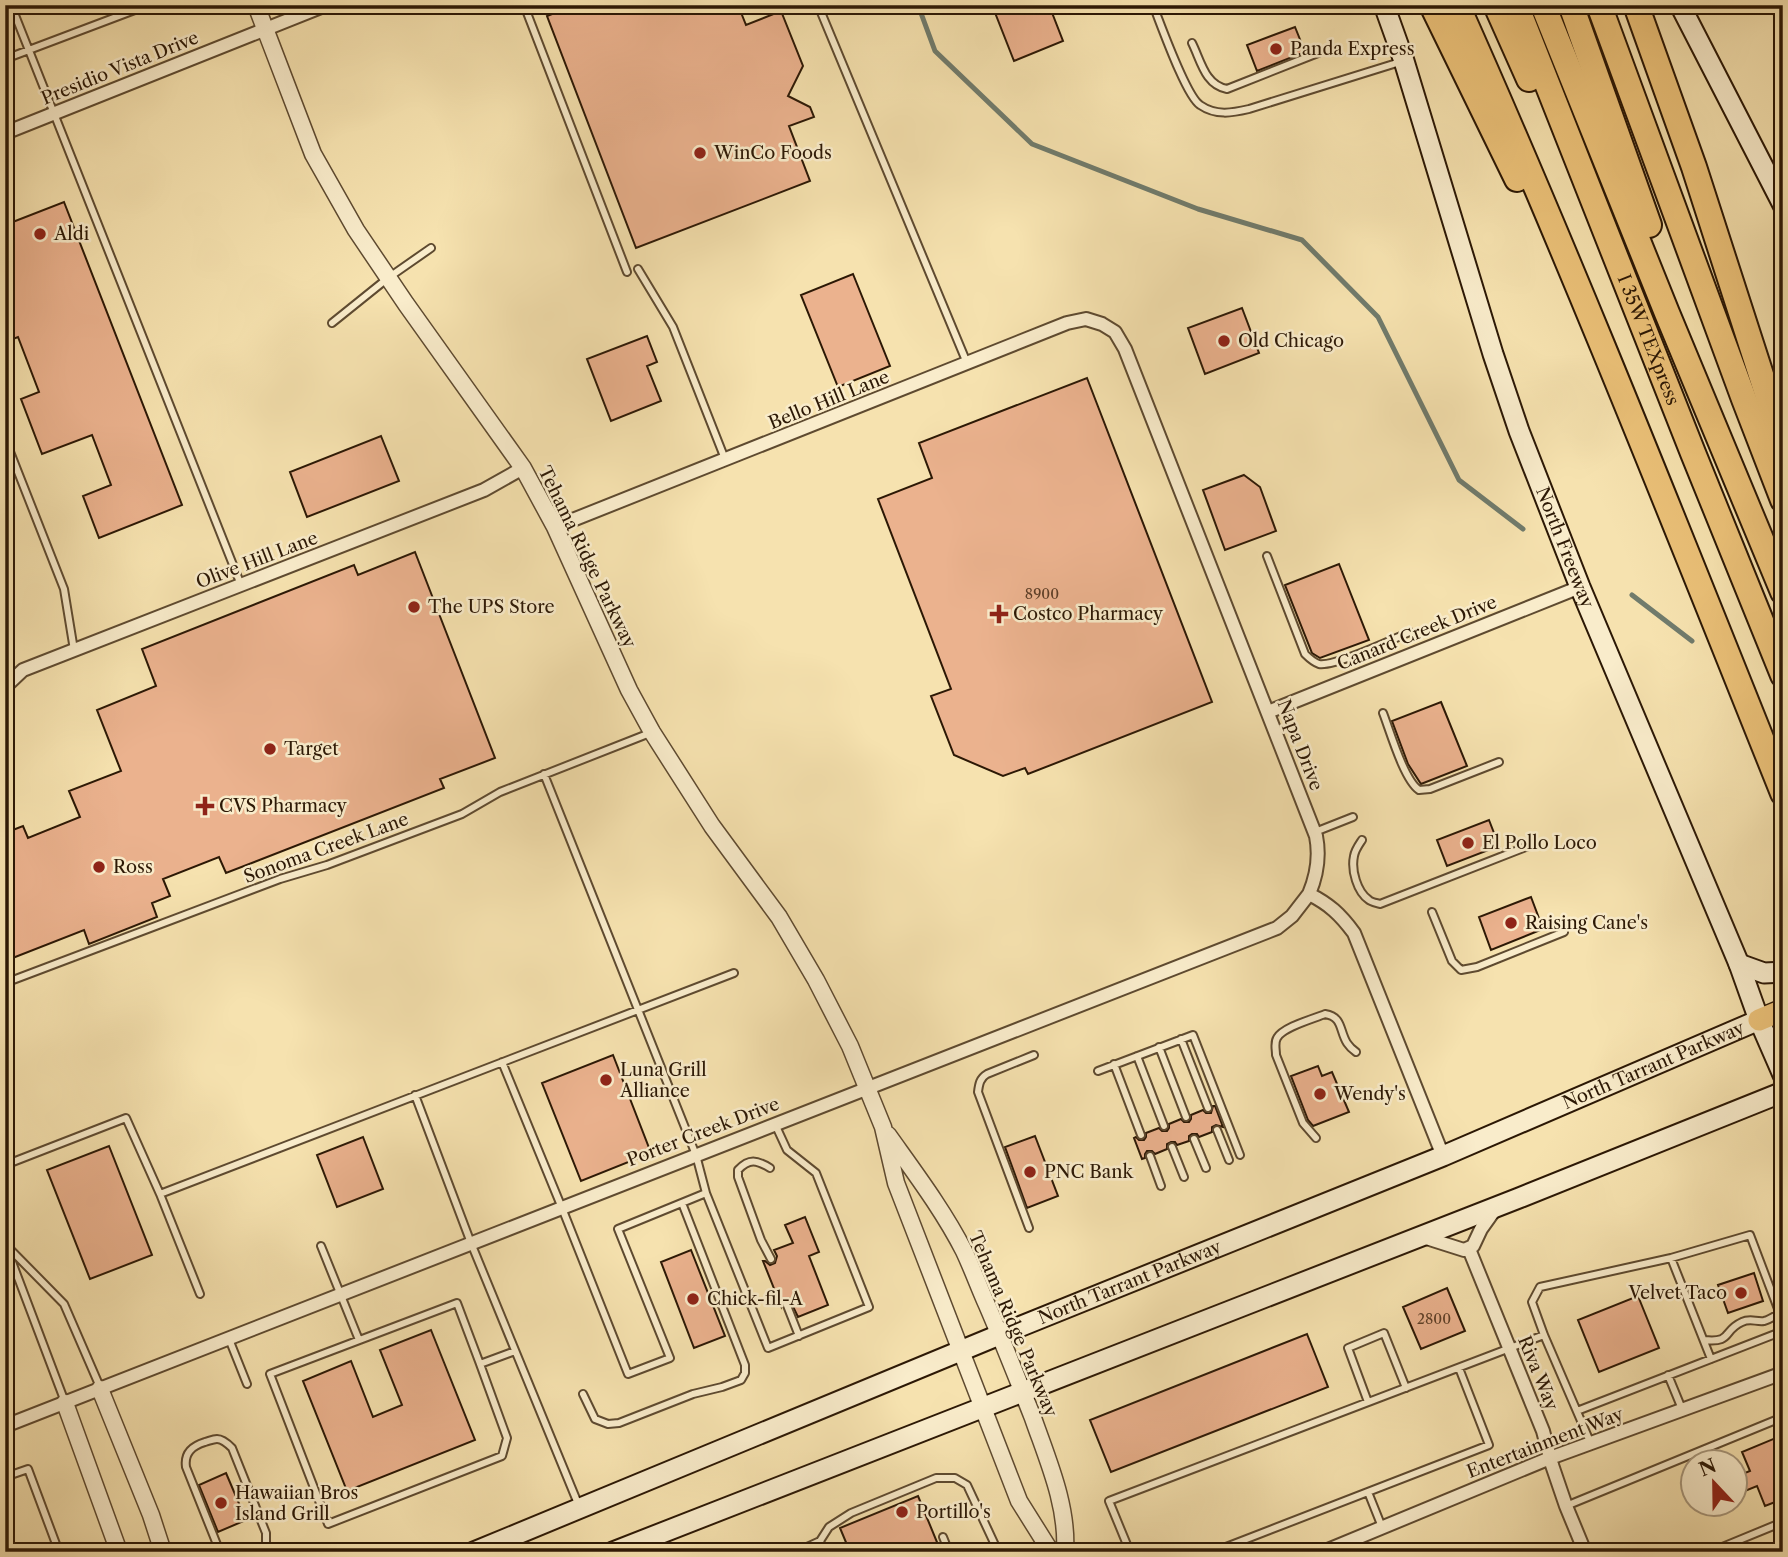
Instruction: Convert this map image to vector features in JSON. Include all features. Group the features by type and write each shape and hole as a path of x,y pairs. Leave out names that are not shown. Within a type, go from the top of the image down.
{"highway":[{"path":"1432,5 1537,220 1631,457 1665,498"},
{"path":"1457,5 1507,116 1783,793"},
{"path":"1496,5 1536,96 1637,352 1661,373"},
{"name":"I 35W TEXpress","path":"1516,5 1783,675"},
{"name":"I 35W TEXpress","path":"1544,5 1667,313 1783,592"},
{"path":"1571,5 1669,282 1667,313"},
{"path":"1600,5 1783,500"},
{"path":"1636,5 1694,167 1783,443"}],"main road":[{"name":"North Freeway","path":"1384,5 1404,61 1515,419 1580,587 1739,964 1783,1076"},
{"path":"1681,5 1783,205"},
{"path":"1739,964 1764,973 1783,972"},
{"name":"North Tarrant Parkway","path":"474,1552 999,1335 1443,1156 1783,1010"},
{"path":"613,1552 1783,1092"}],"street":[{"name":"Tehama Ridge Parkway","path":"256,5 313,153 356,230 523,468 555,527 629,690 652,732 712,826 779,917 822,991 850,1046 883,1128 896,1183 1019,1501 1051,1552"},
{"name":"Presidio Vista Drive","path":"5,133 326,5"},
{"name":"Bello Hill Lane","path":"555,527 1068,323 1086,319 1115,332"},
{"name":"Napa Drive","path":"1115,332 1130,361 1315,832 1319,848 1314,881 1309,894"},
{"name":"Olive Hill Lane","path":"5,687 23,670 484,490 523,468"},
{"name":"Canard Creek Drive","path":"1268,712 1580,587"},
{"name":"Porter Creek Drive","path":"5,1426 1277,928 1292,916 1309,894"},
{"path":"1309,894 1328,903 1354,933 1443,1156"},
{"name":"Tehama Ridge Parkway","path":"883,1128 934,1198 964,1252 1052,1471 1066,1539 1065,1552"},
{"path":"1420,1236 1464,1250 1469,1249 1497,1206"},
{"name":"Riva Way","path":"1469,1249 1543,1431 1566,1506 1586,1552"},
{"name":"Entertainment Way","path":"1323,1552 1550,1458 1783,1373"},
{"path":"100,1389 151,1515 163,1552"},
{"path":"65,1403 119,1552"}],"lane":[{"path":"5,59 148,5"},
{"path":"524,5 627,272"},
{"path":"818,5 967,363"},
{"path":"1153,5 1185,84 1198,104 1211,111 1229,113 1249,109 1404,61"},
{"path":"9,7 241,585"},
{"path":"1192,43 1210,81 1217,87 1227,89 1323,51"},
{"path":"332,323 431,248"},
{"path":"638,269 673,327 725,460"},
{"path":"5,439 64,589 74,650"},
{"path":"1268,556 1305,654 1311,660 1320,664 1334,663 1410,632"},
{"path":"1383,713 1407,775 1413,786 1419,790 1430,789 1499,762"},
{"name":"Sonoma Creek Lane","path":"5,983 280,879 327,865 462,814 500,792 652,732"},
{"path":"544,774 696,1155 706,1193 768,1348 869,1307 816,1173 787,1150 775,1124"},
{"path":"1315,832 1353,817"},
{"path":"1362,840 1354,852 1352,864 1356,881 1370,901 1380,904 1531,845"},
{"path":"1432,912 1452,961 1461,970 1477,967 1564,932"},
{"path":"160,1194 734,972"},
{"path":"1315,1138 1303,1123 1276,1055 1277,1037 1283,1031 1329,1014 1335,1017 1348,1044 1356,1052"},
{"path":"1097,1071 1193,1035 1240,1155"},
{"path":"1181,1039 1208,1108"},
{"path":"1159,1047 1186,1117"},
{"path":"1029,1228 978,1092 983,1076 1034,1055"},
{"path":"1137,1056 1164,1126"},
{"path":"502,1062 628,1374 670,1358 618,1229 706,1193"},
{"path":"1114,1064 1142,1135"},
{"path":"415,1096 471,1243 580,1508"},
{"path":"5,1165 126,1118 200,1294"},
{"path":"1217,1130 1228,1160"},
{"path":"1194,1139 1206,1168"},
{"path":"1172,1147 1184,1177"},
{"path":"1150,1156 1161,1186"},
{"path":"770,1168 753,1160 744,1163 738,1170 738,1177 761,1240 771,1259"},
{"path":"583,1394 595,1419 608,1424 619,1423 693,1394 741,1380 745,1373 745,1365 682,1203"},
{"path":"1591,1444 1532,1302 1540,1287 1671,1258 1750,1235 1783,1322"},
{"path":"5,1244 64,1304 100,1389"},
{"path":"5,1244 65,1403"},
{"path":"321,1246 359,1340"},
{"path":"1671,1258 1711,1359"},
{"path":"457,1303 480,1364 507,1438 502,1455 328,1524 270,1374 457,1303"},
{"path":"786,1303 799,1336"},
{"path":"1704,1340 1717,1341 1726,1337 1733,1327 1744,1321 1765,1321 1780,1313"},
{"path":"1577,1411 1783,1331"},
{"path":"1368,1402 1348,1348 1384,1333 1406,1388"},
{"path":"1130,1552 1109,1501 1544,1335"},
{"path":"229,1339 247,1384"},
{"path":"480,1364 515,1351"},
{"path":"1213,1552 1489,1445 1459,1367"},
{"path":"1668,1375 1682,1409"},
{"path":"1566,1506 1783,1417"},
{"path":"220,1552 185,1459 190,1450 216,1439 232,1448 266,1533 266,1545 261,1551"},
{"path":"5,1477 28,1469 59,1552"},
{"path":"796,1552 820,1541 829,1527 851,1513 936,1478 955,1478 967,1485 995,1545"},
{"path":"1368,1492 1382,1527"},
{"path":"1710,1552 1783,1522"},
{"path":"943,1537 948,1552"},
{"path":"820,1541 824,1552"},
{"path":"1234,1544 1237,1552"}],"building":[{"name":"WinCo Foods","path":"575,5 738,5 746,25 781,11 803,66 788,96 810,107 814,117 789,126 810,181 636,248 547,16"},
{"path":"992,5 1049,5 1063,41 1014,61"},
{"name":"Panda Express","path":"1295,27 1305,52 1257,71 1247,45"},
{"path":"64,202 182,505 99,538 83,496 111,485 92,435 42,454 21,399 39,392 18,337 5,342 5,318 13,315 5,296 5,225"},
{"path":"853,274 890,366 838,387 801,295"},
{"name":"Old Chicago","path":"1242,308 1259,353 1205,374 1188,328"},
{"path":"647,336 657,362 647,366 661,401 611,421 587,359"},
{"path":"1087,378 1212,702 1028,774 1025,768 1003,776 954,755 931,696 951,689 878,499 932,478 919,443"},
{"path":"381,436 399,481 307,517 290,472"},
{"path":"1244,475 1260,487 1276,531 1225,550 1203,490"},
{"name":"Target","path":"415,552 495,758 440,779 444,788 226,873 219,857 163,879 170,896 152,903 157,917 89,944 84,930 5,961 5,833 23,826 28,838 80,817 69,791 121,771 97,710 156,686 142,649 354,565 358,575"},
{"path":"1339,564 1369,640 1320,658 1312,653 1285,585"},
{"path":"1441,702 1467,766 1421,784 1408,764 1392,721"},
{"name":"El Pollo Loco","path":"1489,820 1499,846 1447,866 1437,840"},
{"name":"Raising Cane's","path":"1531,897 1543,929 1491,950 1479,917"},
{"path":"613,1055 651,1153 581,1181 542,1083"},
{"name":"Wendy's","path":"1318,1066 1322,1076 1332,1072 1349,1112 1313,1126 1308,1120 1291,1076"},
{"path":"1213,1106 1223,1127 1216,1125 1212,1127 1212,1132 1199,1137 1192,1134 1189,1141 1177,1145 1171,1142 1167,1144 1167,1149 1155,1154 1147,1151 1142,1159 1134,1138 1144,1140 1146,1133 1159,1128 1167,1131 1169,1124 1181,1119 1189,1122 1191,1115 1203,1110 1211,1113"},
{"name":"PNC Bank","path":"1035,1136 1058,1196 1027,1208 1005,1147"},
{"path":"363,1137 383,1189 337,1207 317,1155"},
{"path":"109,1146 152,1255 90,1279 47,1170"},
{"path":"805,1217 819,1252 809,1256 828,1305 798,1317 789,1298 782,1299 781,1306 763,1261 770,1265 775,1263 777,1256 774,1250 793,1243 785,1225"},
{"name":"Chick-fil-A","path":"691,1250 725,1336 694,1348 661,1262"},
{"name":"Velvet Taco","path":"1754,1273 1763,1301 1728,1313 1718,1285"},
{"path":"1447,1288 1465,1331 1421,1349 1403,1307"},
{"path":"1638,1296 1659,1348 1599,1372 1578,1320"},
{"path":"431,1330 475,1440 347,1491 303,1381 351,1361 373,1417 402,1405 380,1350"},
{"path":"1307,1334 1328,1387 1111,1472 1090,1420"},
{"path":"1783,1435 1783,1499 1765,1506 1757,1486 1750,1489 1750,1449"},
{"name":"Hawaiian Bros Island Grill","path":"226,1473 246,1520 218,1532 199,1485"},
{"name":"Portillo's","path":"918,1496 939,1547 928,1552 850,1552 840,1528"}],"waterway":[{"path":"918,5 935,51 1032,144 1198,209 1302,240 1378,317 1459,480 1523,529"},
{"path":"1771,5 1783,32"},
{"path":"1632,595 1692,641"}],"place":[{"name":"Panda Express","path":"1276,49"},
{"name":"WinCo Foods","path":"700,153"},
{"name":"Aldi","path":"40,234"},
{"name":"Old Chicago","path":"1224,341"},
{"name":"The UPS Store","path":"414,607"},
{"name":"Costco Pharmacy","path":"999,614"},
{"name":"Target","path":"270,749"},
{"name":"CVS Pharmacy","path":"205,806"},
{"name":"El Pollo Loco","path":"1468,843"},
{"name":"Ross","path":"99,867"},
{"name":"Raising Cane's","path":"1511,923"},
{"name":"Luna Grill Alliance","path":"606,1080"},
{"name":"Wendy's","path":"1320,1094"},
{"name":"PNC Bank","path":"1030,1172"},
{"name":"Velvet Taco","path":"1741,1293"},
{"name":"Chick-fil-A","path":"693,1299"},
{"name":"Hawaiian Bros Island Grill","path":"221,1503"},
{"name":"Portillo's","path":"902,1512"}]}
